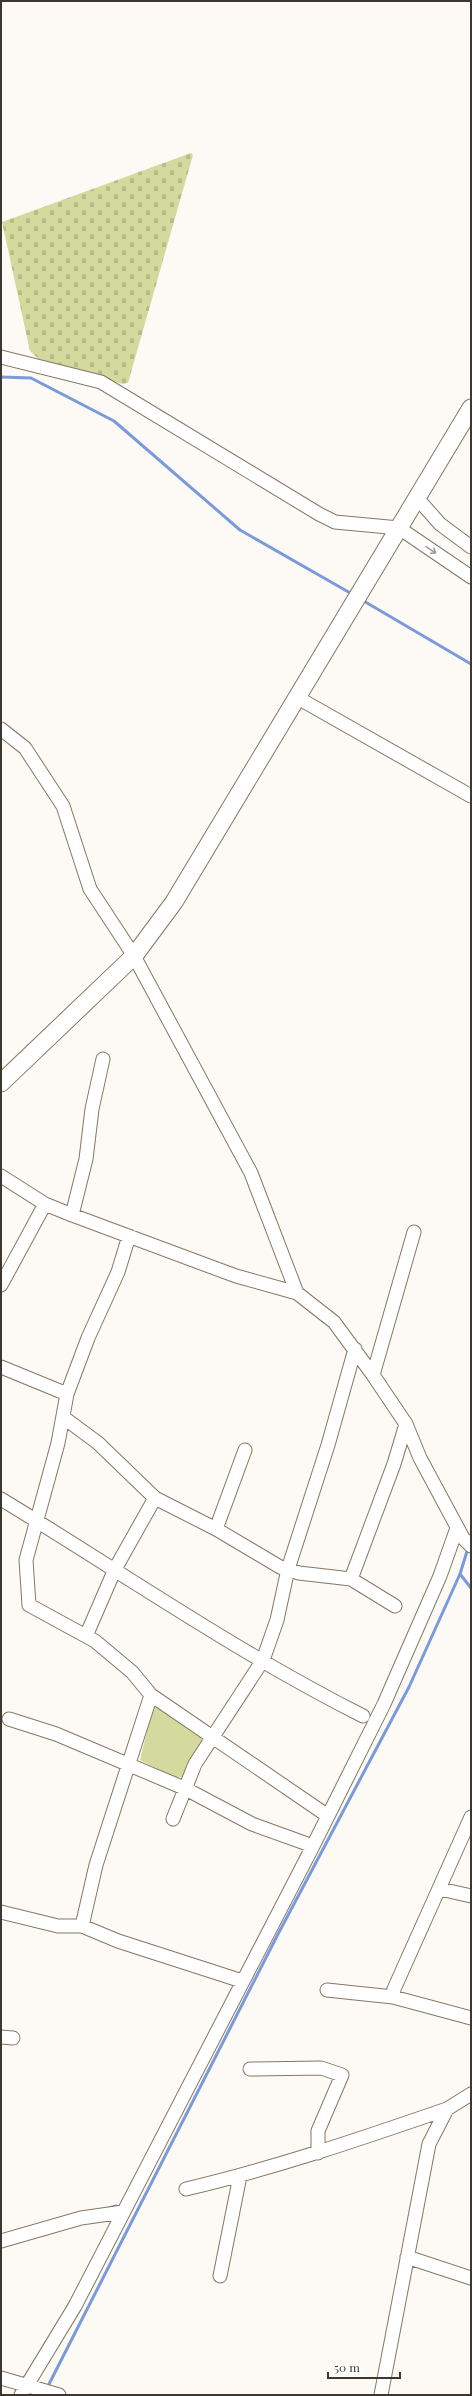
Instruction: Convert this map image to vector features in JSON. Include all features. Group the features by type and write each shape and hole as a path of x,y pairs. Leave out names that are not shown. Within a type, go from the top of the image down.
{"main road":[{"path":"1,1083 134,956 174,902 332,642 416,498 471,408"}],"street":[{"path":"1,357 101,382 319,514 335,522 399,528 471,577"},
{"path":"416,498 440,524 471,547"},
{"path":"298,698 471,796"},
{"path":"1,729 25,748 63,806 90,889 134,956 251,1173 297,1293"},
{"path":"72,1215 86,1159 92,1109 103,1059"},
{"path":"1,1176 45,1204 72,1215 236,1276 297,1293 334,1322 374,1375 406,1424 420,1458 464,1537 440,1576 384,1704 313,1846 75,2306 27,2389"},
{"path":"2,1281 45,1204"},
{"path":"374,1375 414,1232"},
{"path":"129,1236 118,1272 88,1338 67,1394 63,1417 26,1560 29,1605 86,1636 132,1672 151,1695 212,1735 328,1816"},
{"path":"173,1819 184,1788 212,1735 263,1660 277,1620 288,1570 328,1445 355,1349"},
{"path":"1,1366 67,1394"},
{"path":"63,1417 98,1443 155,1498 216,1529 288,1570 351,1579 395,1606"},
{"path":"351,1579 394,1464 406,1424"},
{"path":"216,1529 245,1450"},
{"path":"86,1636 115,1569 155,1498"},
{"path":"1,1499 263,1660 363,1716"},
{"path":"82,1926 96,1866 127,1764 151,1695"},
{"path":"9,1720 56,1734 184,1788 252,1824 313,1846"},
{"path":"393,1997 394,1989 471,1817"},
{"path":"440,1889 471,1896"},
{"path":"1,1912 58,1926 82,1926 118,1940 242,1981"},
{"path":"327,1990 393,1997 471,2018"},
{"path":"250,2069 321,2068 342,2075 318,2131 318,2153"},
{"path":"186,2189 240,2176 318,2153 447,2109 471,2094"},
{"path":"381,2395 429,2144 447,2109"},
{"path":"220,2276 240,2176"},
{"path":"1,2241 81,2218 124,2212"},
{"path":"407,2257 471,2278"},
{"path":"1,2378 27,2389 59,2395"}],"green space":[{"path":"191,153 193,155 128,383 123,384 42,362 30,351 2,222"},
{"path":"160,1706 205,1735 185,1777 174,1777 140,1760 151,1715 154,1708"}],"waterway":[{"path":"1,377 31,378 114,421 240,530 352,594"},
{"path":"362,600 471,664"},
{"path":"47,2388 277,1936 409,1687 460,1574 468,1548"},
{"path":"460,1574 471,1588"},
{"path":"109,2208 116,2206"}]}
